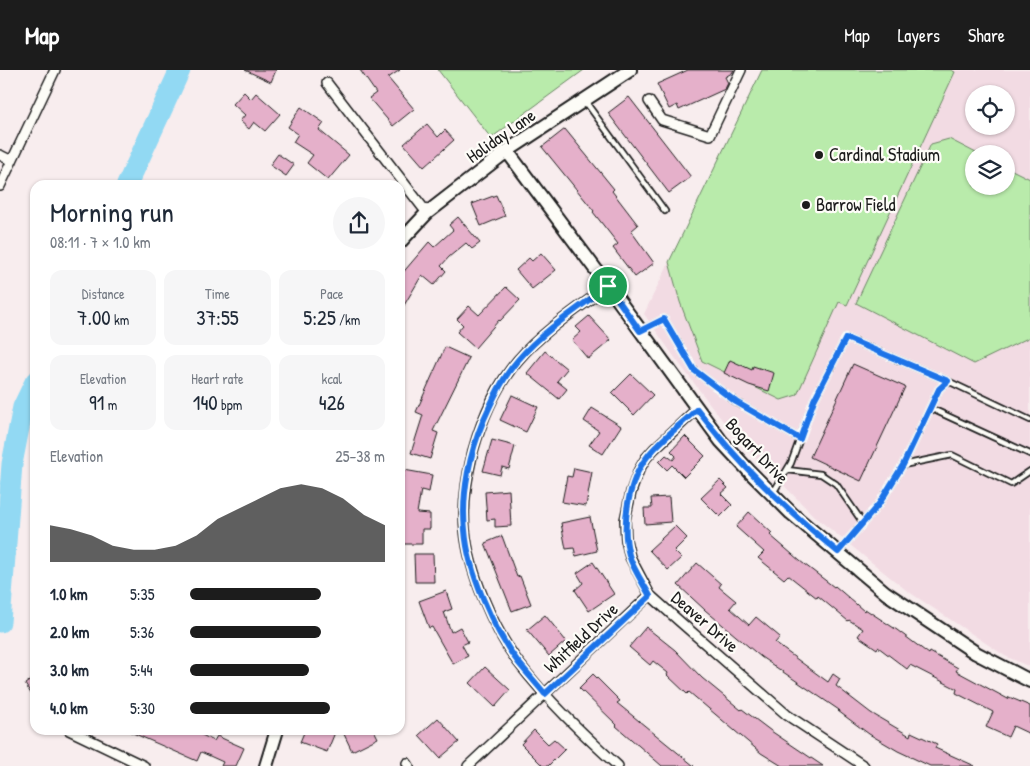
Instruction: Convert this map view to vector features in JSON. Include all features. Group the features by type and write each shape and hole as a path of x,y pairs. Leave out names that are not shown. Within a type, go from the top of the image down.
{"street":[{"path":"0,186 55,70"},
{"name":"Holiday Lane","path":"405,236 426,213 507,151 630,70"},
{"path":"649,101 662,120 710,135 741,70"},
{"path":"327,83 401,180"},
{"name":"Bogart Drive","path":"507,151 721,441 772,494 791,513 886,593 976,653 1030,681"},
{"path":"0,156 12,161"},
{"path":"405,185 426,213"},
{"path":"608,286 539,338 517,361 494,395 478,434 470,465 464,506 465,531 480,592 495,626 518,662 545,694 580,731 618,766"},
{"name":"Deaver Drive","path":"697,409 646,458 639,470 631,492 625,520 626,540 630,557 650,596 787,715 864,766"},
{"name":"Whitfield Drive","path":"468,766 650,596"},
{"path":"79,735 144,766"},
{"path":"266,766 275,735"}],"lane":[{"path":"585,100 665,211"},
{"path":"640,331 664,319 694,370 736,402 800,439"},
{"path":"772,494 787,470 814,400 846,338 948,381 1030,420"},
{"path":"838,552 879,504 903,465 939,389 948,381"},
{"path":"930,408 1030,454"},
{"path":"903,465 952,455 1011,484 1030,471"},
{"path":"787,470 821,474 836,484 863,523"}],"shaded area":[{"path":"762,70 1030,70 1030,667 1005,656 906,590 814,516 732,433 644,314"}],"green space":[{"path":"438,70 584,70 491,138"},
{"name":"Cardinal Stadium","path":"762,70 951,70 955,72 847,305 839,302 797,395 781,400 702,361 680,302 669,262"},
{"path":"949,139 965,147 965,195 1015,195 1015,172 1030,179 1030,337 974,364 856,303 931,144"}],"building":[{"path":"245,70 276,70 271,82"},
{"path":"360,70 400,70 388,78 414,109 393,126 369,98 376,93"},
{"path":"688,70 734,70 725,77 728,83 725,89 679,110 677,105 669,109 657,84"},
{"path":"244,92 251,99 256,93 280,114 265,131 254,122 249,129 240,121 245,115 233,104"},
{"path":"629,97 691,177 669,193 608,113"},
{"path":"301,107 324,123 319,130 349,155 328,180 307,163 313,155 293,142 298,134 288,127"},
{"path":"427,124 438,137 445,130 454,140 424,167 404,144"},
{"path":"565,129 614,189 612,191 638,225 631,231 654,263 635,277 613,248 618,244 542,147"},
{"path":"278,154 294,165 286,176 270,165"},
{"path":"496,195 505,216 481,226 472,204"},
{"path":"458,217 480,243 472,249 466,243 449,257 441,266 446,271 434,285 422,275 405,304 405,270 429,242 434,247 453,230 449,225"},
{"path":"541,253 556,270 532,289 516,270 529,258 532,261"},
{"path":"506,287 520,300 499,320 475,348 457,332 463,325 457,319 469,306 479,315"},
{"path":"589,316 611,340 588,359 572,340 581,332 576,327"},
{"path":"445,347 469,358 433,431 438,433 430,459 411,453 423,415 416,412"},
{"path":"545,351 567,369 557,381 567,389 559,399 527,373"},
{"path":"730,360 752,370 753,366 774,373 769,391 749,385 724,373"},
{"path":"853,364 905,387 861,481 810,457"},
{"path":"631,374 653,395 634,415 612,393"},
{"path":"512,395 538,407 526,432 500,420"},
{"path":"592,408 621,426 603,454 589,445 599,431 584,421"},
{"path":"685,436 705,456 684,477 672,465 667,470 659,462 666,455 673,460 676,456 671,451"},
{"path":"492,440 515,446 509,469 502,467 500,475 483,471"},
{"path":"574,468 592,472 586,506 562,502 567,476 572,477"},
{"path":"405,470 432,475 429,492 421,490 417,513 430,514 430,529 422,529 422,544 405,544"},
{"path":"720,480 728,488 721,494 732,505 720,517 701,498"},
{"path":"509,490 511,526 495,527 495,519 487,520 485,492"},
{"path":"669,497 671,522 645,524 644,508 652,508 651,498"},
{"path":"749,512 772,533 770,535 800,561 835,586 864,611 865,609 897,630 929,654 930,652 958,668 956,671 1008,699 1009,697 1030,706 1030,734 1013,726 1008,737 986,727 993,712 956,693 957,689 910,665 907,669 878,647 877,649 858,636 863,629 848,621 818,596 817,598 788,575 784,579 758,558 764,552 736,527"},
{"path":"590,517 597,551 576,556 574,548 566,549 561,523"},
{"path":"675,526 687,538 674,551 681,558 668,570 649,550"},
{"path":"502,536 517,577 520,576 531,604 512,611 485,543"},
{"path":"414,554 433,554 434,582 415,582"},
{"path":"593,562 614,594 589,611 575,590 583,583 577,573"},
{"path":"697,563 721,584 719,587 736,601 730,608 749,625 756,617 780,637 775,643 828,682 833,674 840,679 836,686 871,713 910,736 911,732 937,744 935,748 975,766 930,766 898,751 869,734 839,710 761,657 678,585"},
{"path":"446,591 452,609 444,612 451,632 460,627 468,642 462,645 468,656 453,664 432,627 429,628 419,601"},
{"path":"545,615 566,641 549,656 527,630"},
{"path":"646,627 675,650 702,678 741,710 823,766 782,766 761,753 689,692 687,694 667,675 668,673 653,661 650,665 629,647"},
{"path":"485,667 510,690 495,707 470,683"},
{"path":"593,674 620,701 617,703 694,766 662,766 616,726 579,688"},
{"path":"30,680 30,692 25,684"},
{"path":"438,718 459,742 440,758 419,735"},
{"path":"534,730 548,744 554,739 565,749 548,766 543,766 521,744"},
{"path":"137,735 202,735 214,741 217,736 244,748 236,766 221,766 223,762 201,752 197,761"},
{"path":"303,735 334,735 327,752 300,742"},
{"path":"344,735 376,735 378,738 352,751"}],"waterway":[{"path":"129,180 180,70"},
{"path":"0,622 12,464 23,407 30,392"}],"place":[{"name":"Cardinal Stadium","path":"819,155"},
{"name":"Barrow Field","path":"806,205"}],"route":[{"path":"608,286 640,331 664,319 694,370 736,402 800,439 814,400 846,338 948,381 939,389 903,465 879,504 838,552 791,513 750,472 721,441 697,409 646,458 639,470 631,492 625,520 626,540 630,557 650,596 545,694 518,662 495,626 480,592 465,531 464,506 470,465 478,434 494,395 517,361 539,338 608,286"}]}
